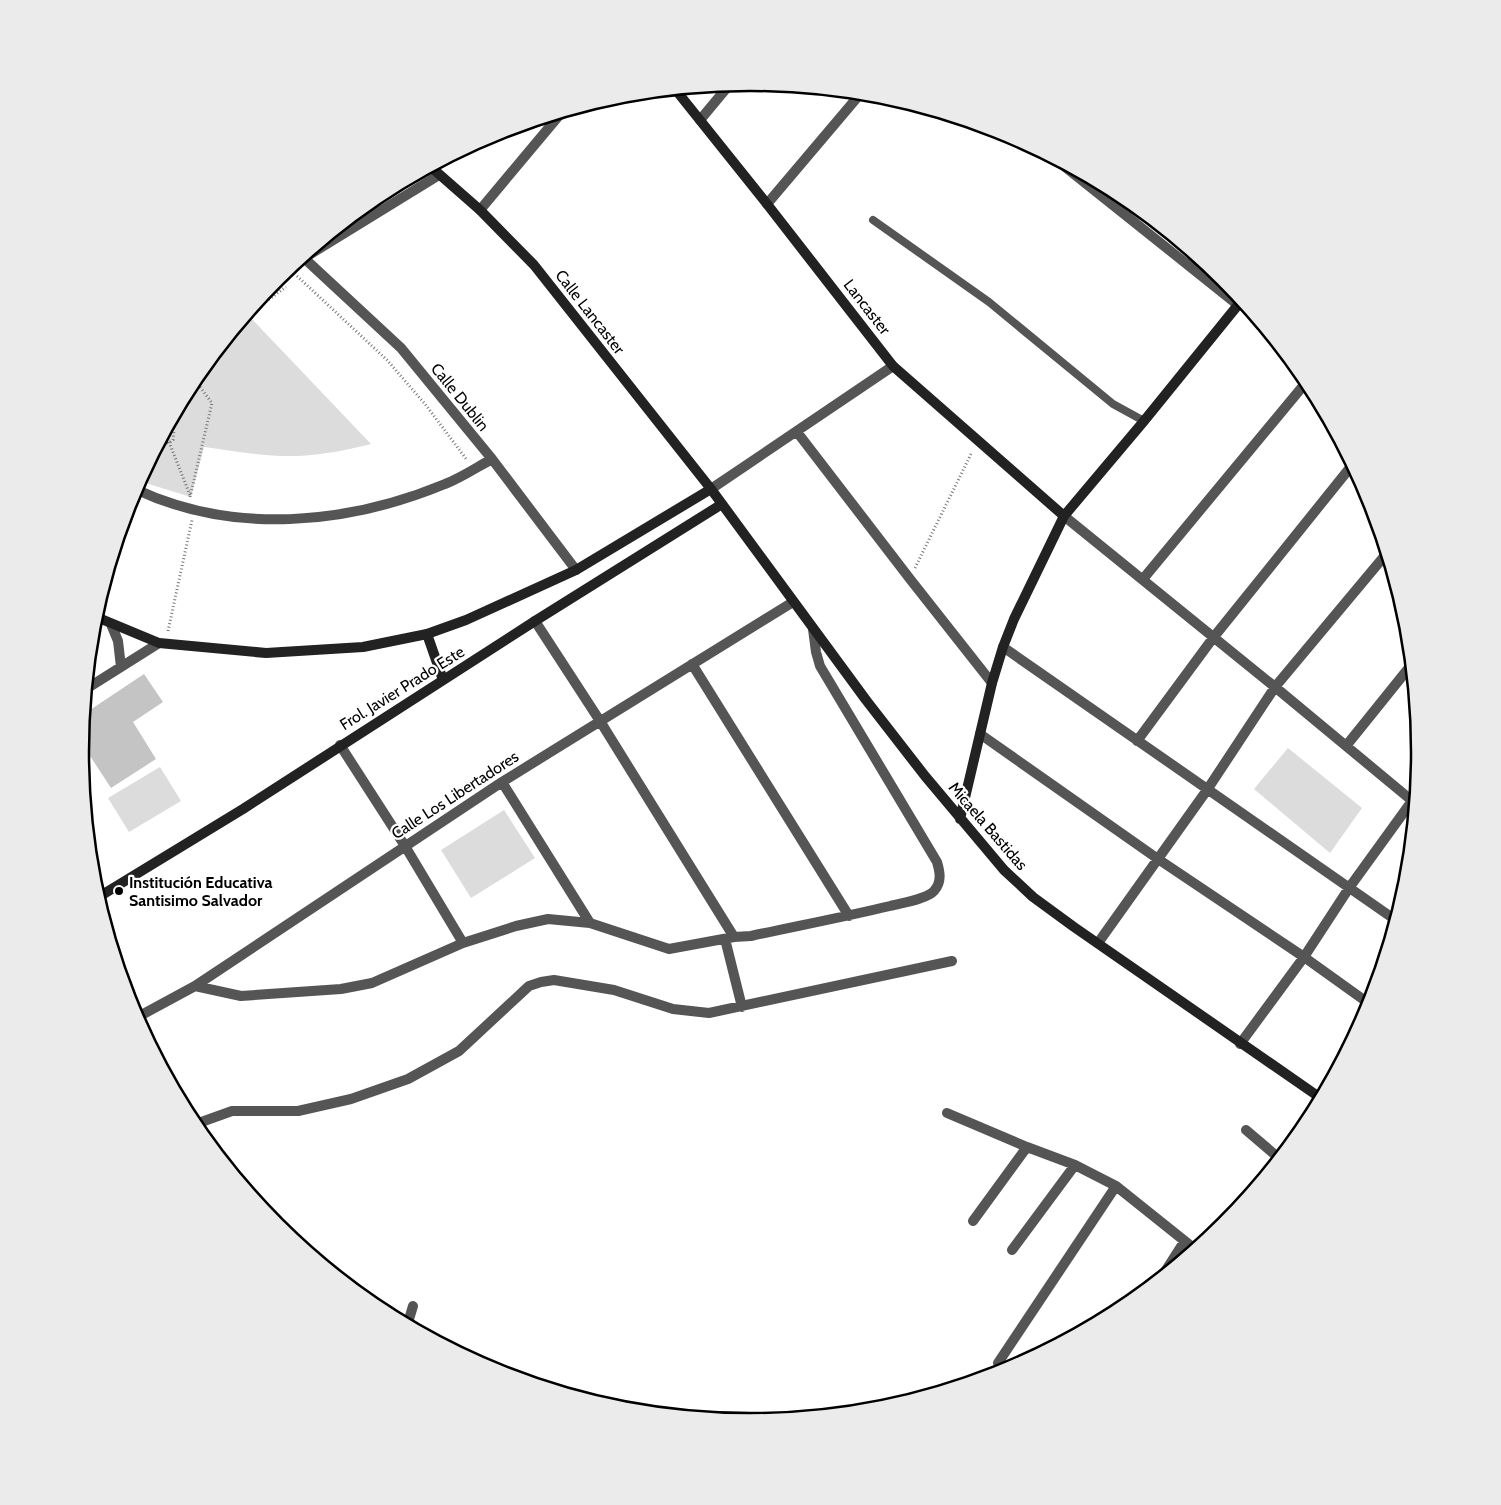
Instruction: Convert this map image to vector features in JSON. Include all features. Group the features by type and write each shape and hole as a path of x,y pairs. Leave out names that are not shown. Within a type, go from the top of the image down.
{"street":[{"path":"700,120 724,92"},
{"name":"Lancaster","path":"679,95 768,204 893,366 1064,516"},
{"path":"768,204 856,99"},
{"path":"480,210 555,121"},
{"name":"Calle Lancaster","path":"435,171 480,210 534,265 711,489"},
{"path":"329,243 439,175"},
{"path":"1082,179 1218,285"},
{"name":"Calle Dublin","path":"308,261 401,348 492,459 576,570"},
{"path":"960,819 992,682 1003,646 1014,619 1064,516 1237,305"},
{"path":"102,619 162,644 266,653 363,647 427,634 466,620 576,570 711,489 893,366"},
{"path":"1143,579 1302,387"},
{"path":"797,432 992,682"},
{"path":"142,493 190,509 262,519 301,519 351,514 398,502 447,484 492,459"},
{"path":"1137,741 1213,638 1348,470"},
{"name":"Micaela Bastidas","path":"711,489 872,708 960,819 1019,884 1047,908 1240,1044 1316,1095"},
{"name":"Frol. Javier Prado Este","path":"104,894 243,808 722,504"},
{"path":"1064,516 1346,746 1411,796"},
{"path":"1098,943 1207,790 1276,687 1383,558"},
{"name":"Calle Los Libertadores","path":"143,1014 195,986 502,782 793,602"},
{"path":"535,621 600,721 730,938 742,1006"},
{"path":"112,624 118,641 121,667"},
{"path":"195,986 241,996 341,989 372,982 463,943 516,926 548,919 590,923 669,949 751,936 849,916 915,899 933,892 939,882 938,862 820,666 813,629"},
{"path":"427,634 443,680"},
{"path":"92,685 162,644"},
{"path":"1003,646 1392,917"},
{"path":"692,664 849,916"},
{"path":"1346,746 1407,670"},
{"path":"980,734 1364,1000"},
{"path":"340,745 405,846 463,943"},
{"path":"502,782 590,923"},
{"path":"1240,1044 1304,957 1350,888 1410,806"},
{"path":"201,1122 232,1111 298,1111 351,1099 408,1078 459,1051 529,986 541,982 554,980 614,990 673,1009 709,1014 952,960"},
{"path":"947,1113 1075,1165 1116,1186 1191,1246"},
{"path":"1246,1130 1276,1155"},
{"path":"973,1221 1027,1147"},
{"path":"1012,1250 1075,1165"},
{"path":"998,1363 1116,1186"},
{"path":"1169,1265 1184,1242"},
{"path":"409,1319 413,1306"}],"lane":[{"path":"873,220 989,302 1114,404 1144,421"}],"path":[{"path":"295,274 387,360 425,404 474,469"},
{"path":"272,297 298,277"},
{"path":"162,644 190,509 190,496 212,403 199,386"},
{"path":"173,429 173,440 169,442 190,496"},
{"path":"910,579 978,440"},
{"path":"462,462 465,458"},
{"path":"190,496 199,498"}],"shaded area":[{"path":"251,318 371,444 316,455 297,456 262,455 204,447 191,497 146,483 177,422 200,385"},
{"path":"1288,748 1362,808 1330,853 1254,789"},
{"path":"160,767 181,801 129,832 108,798"},
{"path":"504,810 535,858 471,898 441,850"}],"building":[{"path":"144,674 163,702 133,722 156,759 111,788 89,754 90,710"}],"place":[{"name":"Institución Educativa Santisimo Salvador","path":"119,891"}]}
